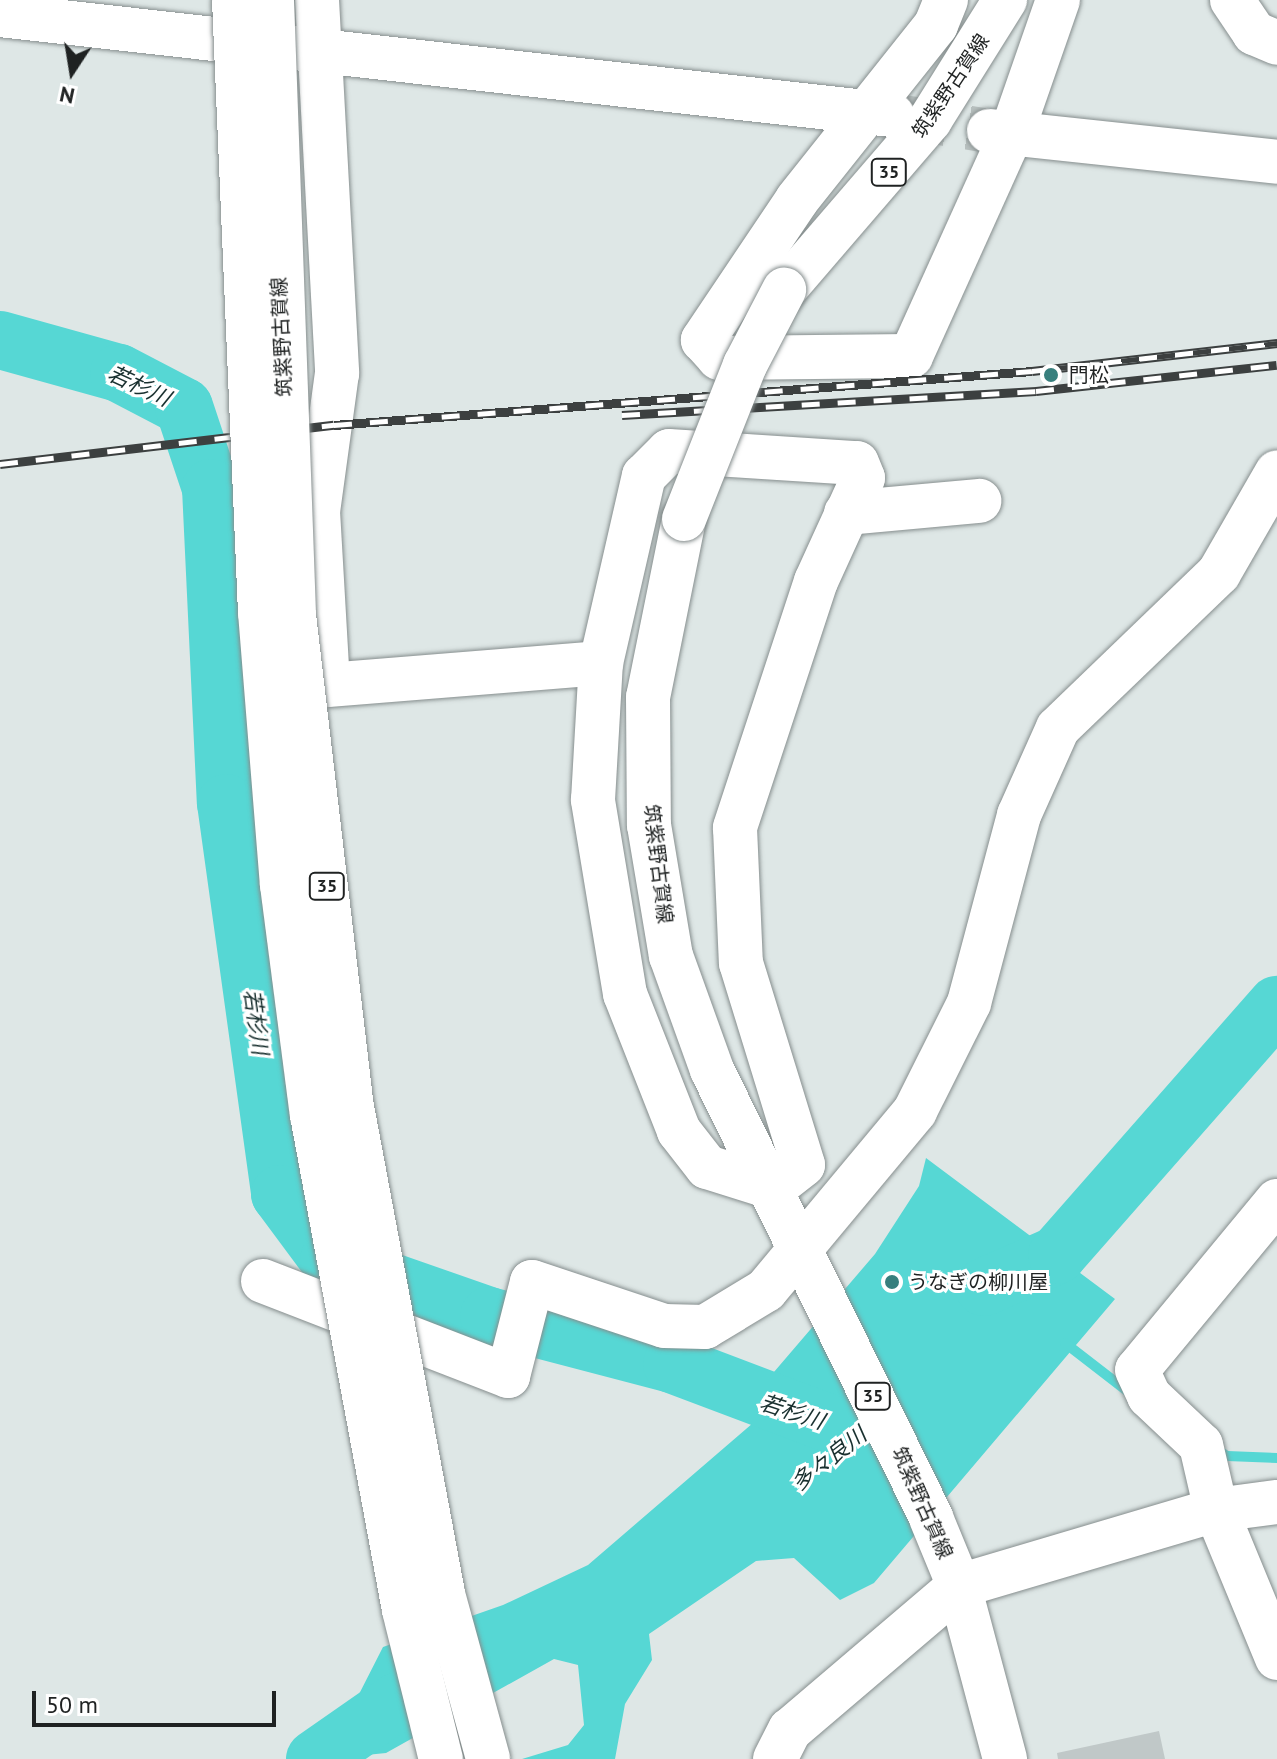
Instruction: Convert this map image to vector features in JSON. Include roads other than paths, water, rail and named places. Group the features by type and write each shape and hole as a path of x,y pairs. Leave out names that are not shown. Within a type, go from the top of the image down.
{"street":[{"name":"筑紫野古賀線","path":"234,0 260,612 284,900 312,1115 404,1610 441,1759"},
{"name":"筑紫野古賀線","path":"272,0 294,615 352,1107 440,1579 488,1759"},
{"path":"317,0 316,51 337,373 318,511 328,685 601,663"},
{"path":"946,0 936,25 886,114 797,200 703,340 719,358 911,356 1000,133 1058,0"},
{"path":"980,43 990,0"},
{"name":"筑紫野古賀線","path":"1005,0 980,43 902,157 784,290 745,365 684,519 648,697 649,825 671,956 712,1070 774,1188 931,1518 959,1586 1005,1759"},
{"path":"1232,0 1254,33 1277,43"},
{"path":"0,15 672,96 886,114"},
{"path":"1000,133 1277,162"},
{"path":"669,451 857,463 863,478 846,513 793,647 735,828 741,963 803,1165 774,1188 707,1167 679,1131 625,994 593,800 601,663 644,476 669,451"},
{"path":"263,1281 508,1376 532,1282 664,1326 705,1327 810,1262 915,1111 962,1016 1019,815 1058,728 1219,573 1277,472"},
{"path":"846,513 979,501"},
{"path":"1277,1201 1137,1370 1149,1396 1201,1445 1216,1510 1277,1658"},
{"path":"775,1759 790,1730 959,1586 1216,1510 1277,1502"}],"water":[{"path":"926,1158 1115,1299 874,1583 840,1600 794,1558 756,1561 649,1634 652,1660 625,1704 615,1759 522,1759 568,1745 584,1725 578,1665 554,1659 386,1753 326,1759 383,1647 503,1605 588,1565 753,1423 768,1379 875,1254 919,1186"}],"waterway":[{"name":"若杉川","path":"0,340 119,373 184,407 211,488 226,803 280,1194 329,1260 489,1316 672,1364 836,1426"},
{"name":"多々良川","path":"984,1287 1057,1255 1277,1005"},
{"path":"1065,1343 1131,1394"},
{"path":"1215,1448 1227,1456 1277,1458"},
{"name":"多々良川","path":"315,1759 398,1701"}],"tunnel":[{"path":"903,117 989,131"}],"railway":[{"path":"0,464 334,425 1032,371 1277,343"},
{"path":"622,415 1036,391 1277,365"}],"place":[{"name":"門松","path":"1051,375"},
{"name":"うなぎの柳川屋","path":"892,1282"}]}
